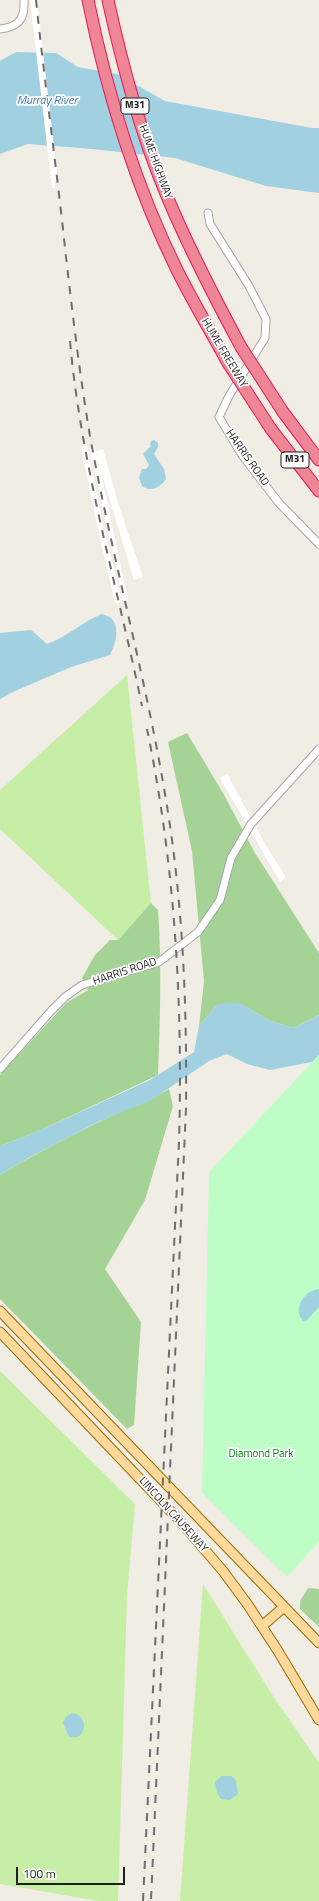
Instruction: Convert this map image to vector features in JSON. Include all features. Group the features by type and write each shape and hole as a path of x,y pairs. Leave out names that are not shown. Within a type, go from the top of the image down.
{"highway":[{"name":"HUME HIGHWAY","path":"88,0 106,77 133,162 149,203"},
{"name":"HUME HIGHWAY","path":"108,0 131,94 146,141 172,208"},
{"name":"HUME FREEWAY","path":"149,203 177,269 228,363 271,429 319,491"},
{"name":"HUME FREEWAY","path":"172,208 193,256 241,347 283,412 319,460"}],"main road":[{"name":"LINCOLN CAUSEWAY","path":"0,1311 319,1643"},
{"name":"LINCOLN CAUSEWAY","path":"0,1332 180,1521 223,1571 262,1626 319,1720"},
{"path":"262,1626 284,1607"}],"street":[{"path":"0,29 14,26 21,20 24,10 24,0"},
{"name":"HARRIS ROAD","path":"208,213 210,224 249,286 266,319 265,338 229,396 219,416 242,455 279,503 319,544"},
{"name":"HARRIS ROAD","path":"0,1069 51,1010 76,989 82,985 159,962 198,932 220,900 231,858 252,824 319,749"}],"green space":[{"path":"127,675 151,903 118,940 0,829 0,790"},
{"path":"187,733 223,793 255,853 319,953 319,1015 293,1028 268,1020 241,1004 217,1005 199,1026 204,981 192,851 168,742"},
{"path":"151,903 158,910 160,951 158,1075 41,1130 0,1146 0,1075 66,1003 88,990 82,978 95,955 110,940 118,940"},
{"name":"Diamond Park","path":"319,1055 319,1542 287,1577 202,1493 209,1172"},
{"path":"169,1089 173,1106 145,1200 105,1269 141,1322 134,1425 127,1429 0,1299 0,1175 72,1135 151,1099"},
{"path":"0,1371 135,1504 127,1596 118,1901 98,1901 0,1884"},
{"path":"203,1584 271,1693 319,1763 319,1901 180,1901"},
{"path":"308,1588 319,1589 319,1627 300,1609 300,1601"}],"water":[{"name":"Murray River","path":"16,52 56,53 78,67 117,74 165,101 312,128 319,128 319,193 266,186 175,158 28,144 0,154 0,61"},
{"path":"154,440 158,443 158,447 154,454 164,469 166,479 158,487 149,489 142,486 139,478 142,469 146,469 149,465 143,454 151,446 151,441"},
{"path":"102,614 111,618 116,627 115,642 110,655 71,667 0,699 0,633 31,630 47,644"},
{"path":"229,1002 241,1004 268,1020 293,1028 319,1015 319,1055 312,1062 270,1070 247,1064 227,1054 209,1061 150,1101 98,1122 30,1157 0,1175 0,1146 41,1130 150,1080 194,1052 199,1026 217,1005"},
{"path":"319,1289 319,1307 307,1320 303,1321 299,1311 302,1300 309,1293"},
{"path":"72,1713 82,1718 84,1723 83,1732 80,1736 69,1737 63,1723 65,1718"},
{"path":"222,1776 231,1776 236,1780 238,1794 230,1800 221,1799 217,1793 215,1782"}],"pier":[{"path":"30,0 37,0 58,181 55,181 55,188 52,188"},
{"path":"87,445 103,524 122,602 115,603 97,525 81,447"},
{"path":"95,447 96,451 103,449 118,503 143,577 134,580 99,464 128,600 123,601 90,449"},
{"path":"227,774 265,844 286,877 280,882 220,778"}],"railway":[{"path":"36,0 71,302 86,414 108,527 158,754 172,838 183,954 186,1031 186,1108 151,1901"},
{"path":"70,341 75,387 91,479 142,706"},
{"path":"143,1901 179,1142 180,1090 180,1038 175,934 164,831 157,780 147,729"}]}
